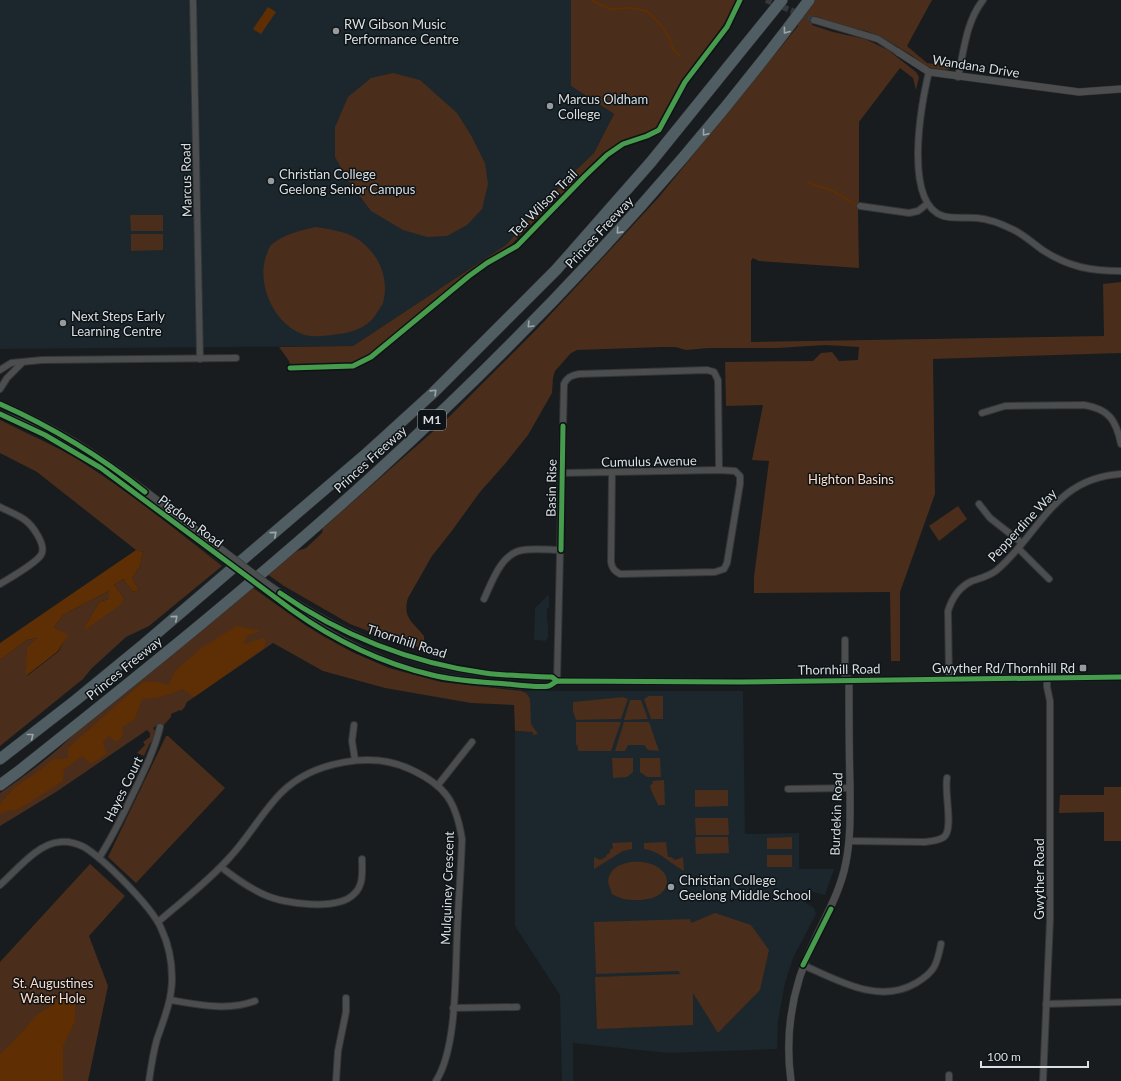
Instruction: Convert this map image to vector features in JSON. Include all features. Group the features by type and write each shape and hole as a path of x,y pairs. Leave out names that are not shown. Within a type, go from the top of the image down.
{"highway":[{"name":"Princes Freeway","path":"0,760 143,645 360,460 434,393 556,270 651,162 754,37 782,0"},
{"name":"Princes Freeway","path":"0,784 80,722 233,596 377,472 483,372 588,265 666,179 730,103 809,0"}],"street":[{"name":"Marcus Road","path":"193,0 200,359"},
{"path":"958,77 970,23 975,12 984,0"},
{"name":"Wandana Drive","path":"814,20 878,39 929,72 1079,92 1121,89"},
{"path":"929,72 918,142 922,190 927,204 936,213 944,216 977,218 1000,223 1015,231 1055,258 1073,265 1093,270 1121,271"},
{"path":"860,206 909,213 918,211 927,204"},
{"path":"0,370 11,363 46,360 236,358"},
{"path":"0,389 7,378 22,363"},
{"name":"Basin Rise","path":"557,681 564,384 566,379 570,376 579,374 707,370 714,372 718,380 719,470"},
{"name":"Pigdons Road","path":"0,404 50,428 84,448 126,477 228,558"},
{"path":"982,413 1005,406 1084,405 1095,407 1109,416 1118,431 1121,444"},
{"name":"Pigdons Road","path":"0,414 46,435 101,468 228,558"},
{"name":"Cumulus Avenue","path":"562,473 735,471 740,476 740,484 727,563 724,569 715,572 620,574 616,572 612,567 611,562 612,473"},
{"name":"Pepperdine Way","path":"949,678 948,611 953,598 966,584 996,571 1020,546 1051,507 1065,494 1085,483 1102,477 1121,474"},
{"path":"979,504 990,518 1020,546 1049,578"},
{"path":"0,507 25,520 43,544 43,549 40,556 27,567 0,584"},
{"path":"484,599 500,567 512,555 523,550 561,550"},
{"name":"Thornhill Road","path":"228,558 298,614 325,632 363,651 396,665 432,675 479,682 550,686 557,681 740,682 949,678 1121,677"},
{"name":"Thornhill Road","path":"261,583 341,629 394,651 430,662 483,673 552,677 557,681"},
{"path":"845,640 847,680"},
{"name":"Gwyther Road","path":"1042,1081 1050,920 1050,702 1047,677"},
{"name":"Burdekin Road","path":"791,1081 788,1042 789,1019 795,988 803,965 836,898 842,880 849,841 850,788 847,680"},
{"path":"354,725 352,741 355,760"},
{"name":"Hayes Court","path":"99,858 108,844 138,783 156,744 160,727"},
{"path":"438,785 472,742"},
{"name":"Mulquiney Crescent","path":"158,922 220,867 250,833 282,792 295,781 329,765 355,760 392,763 409,768 426,777 438,785 447,796 459,823 462,839 453,1008 444,1067 436,1081"},
{"path":"849,841 925,842 934,841 945,836 948,830 945,789 947,778"},
{"path":"788,789 850,788"},
{"path":"0,885 34,854 50,844 68,841 85,848 99,858 151,911 158,922 167,943 172,978 170,1000 157,1040 149,1081"},
{"path":"220,867 266,896 290,902 318,904 339,901 354,895 360,886 362,859"},
{"path":"803,965 854,987 879,992 897,991 914,984 932,971 936,964 941,944"},
{"path":"336,1081 338,1051 346,1012 346,998"},
{"path":"170,1000 226,1007 242,1005 255,1000"},
{"path":"1046,1004 1121,1002"},
{"path":"453,1008 517,1007"}],"shaded area":[{"name":"Christian College Geelong Senior Campus","path":"0,0 571,0 571,86 614,114 594,153 572,174 506,245 353,346 0,349"},
{"path":"268,7 276,12 261,34 253,29"},
{"path":"136,550 143,552 140,566 132,578 139,590 133,592 123,579 114,585 124,598 120,605 82,632 99,602 109,599 109,591 63,615 54,627 68,635 58,651 26,676 27,648 37,638 27,640 0,660 0,643"},
{"path":"549,594 549,607 547,609 548,638 545,641 534,640 535,608"},
{"path":"236,626 261,631 246,636 244,644 263,638 266,641 264,648 194,697 182,689 163,696 142,699 135,719 122,727 123,736 116,742 109,736 103,742 106,754 91,764 82,756 64,769 63,781 19,809 3,812 0,815 0,804 15,787 54,759 68,759 68,748 143,682 157,682 169,685 175,671 200,649"},
{"name":"Christian College Geelong Middle School","path":"524,691 743,691 745,834 799,833 799,869 834,869 825,895 810,891 805,902 814,908 816,914 793,958 785,983 778,1021 777,1049 668,1053 573,1043 573,1081 562,1081 560,995 515,926 515,731 525,732"},
{"path":"71,996 75,1005 75,1021 63,1046 63,1081 0,1081 0,1054 38,1014 51,1006 60,997"}],"green space":[{"path":"571,0 738,0 727,20 680,87 658,124 659,127 654,131 619,144 608,152 552,203 512,244 473,270 364,359 349,366 291,367 289,361 279,347 353,346 506,245 572,174 594,153 614,114 571,86"},
{"name":"Highton Basins","path":"815,0 932,0 907,46 927,63 954,67 944,70 926,67 911,55 880,36 866,31 838,25 815,16 812,25 833,32 865,39 888,50 916,72 919,77 916,90 913,78 900,68 859,122 859,268 759,261 753,258 751,261 751,342 1104,336 1103,284 1121,282 1121,353 933,359 935,494 900,592 900,661 891,661 890,592 754,593 754,577 769,461 752,460 763,405 726,406 725,362 813,361 821,353 832,352 839,361 858,360 859,347 825,345 778,348 709,348 686,350 675,347 663,347 577,350 571,353 555,371 552,393 528,435 480,492 432,556 408,598 406,610 408,615 424,636 424,646 421,648 350,624 284,586 267,574 297,551 306,548 322,533 323,528 446,420 538,328 659,197 798,26"},
{"path":"393,73 420,80 457,113 472,137 485,163 488,184 482,209 467,225 447,236 427,237 403,230 371,211 348,180 335,157 335,127 348,97 371,78"},
{"path":"130,215 163,215 163,231 131,231"},
{"path":"315,227 341,232 356,238 370,250 380,266 385,284 383,303 372,320 354,331 322,336 305,335 294,330 285,323 270,303 264,279 264,267 270,246 286,236"},
{"path":"131,234 163,234 163,250 131,251"},
{"path":"0,420 50,444 98,472 222,566 149,626 126,637 91,669 83,679 0,746 0,660 27,640 37,638 27,676 59,651 67,635 54,627 63,615 109,591 109,599 99,602 83,631 124,598 114,585 123,579 133,592 139,590 132,578 140,566 143,552 136,550 37,472 0,453"},
{"path":"958,506 967,519 939,541 929,526"},
{"path":"252,587 323,636 352,652 389,668 441,682 522,691 527,694 530,699 531,724 538,734 533,735 533,732 515,731 514,705 471,703 385,688 323,671 273,643 187,702 181,711 180,710 171,714 171,717 163,726 158,725 153,728 156,732 156,739 150,743 144,756 137,753 145,745 143,742 150,737 150,733 147,730 56,792 0,826 0,793 50,756 77,731"},
{"path":"649,696 663,696 663,719 651,719 644,699"},
{"path":"623,697 628,699 621,719 576,720 573,711 573,702"},
{"path":"630,700 641,700 648,719 624,720"},
{"path":"576,722 621,722 611,751 578,751 576,744"},
{"path":"624,722 649,722 659,751 648,750 644,745 628,745 625,751 615,751"},
{"path":"166,736 168,736 225,788 136,883 108,857"},
{"path":"612,758 633,758 633,772 627,777 613,778"},
{"path":"640,758 660,758 661,777 647,777 640,772"},
{"path":"664,780 665,805 658,805 650,785 653,784 652,781"},
{"path":"1104,787 1121,787 1121,841 1104,841 1104,812 1059,813 1060,795 1104,795"},
{"path":"695,790 728,790 728,806 695,807"},
{"path":"695,818 728,818 729,835 696,835"},
{"path":"695,837 728,837 729,853 696,854"},
{"path":"792,837 792,849 767,849 767,838"},
{"path":"632,842 632,849 623,851 594,869 594,857 600,860 606,857 613,848 612,843"},
{"path":"666,842 668,857 675,860 683,857 684,871 654,852 644,849 644,843"},
{"path":"767,855 792,855 792,867 767,867"},
{"path":"631,862 646,863 657,866 664,873 667,880 666,887 660,894 651,898 630,900 612,894 608,882 610,874 615,868 622,864"},
{"name":"St. Augustines Water Hole","path":"90,864 125,896 89,936 108,986 88,1081 0,1081 0,962"},
{"path":"715,913 751,925 769,950 760,990 718,1033 693,993 693,1025 597,1029 595,977 681,974 678,971 596,974 594,922 690,919 691,923"}],"waterway":[{"path":"591,0 610,9 632,8 647,11 659,23 669,37 673,49 680,56"},
{"path":"808,182 829,189 857,205"}],"tunnel":[{"path":"766,0 814,20"}],"cycle path":[{"name":"Ted Wilson Trail","path":"290,368 353,366 371,357 469,276 487,263 517,246 607,155 623,144 647,136 659,130 685,82 727,27 740,0"},
{"path":"0,404 57,432 111,466 145,492"},
{"path":"0,414 45,435 101,468 292,610 324,631 341,641 376,657 432,675 450,679 540,687 549,686 557,681 740,682 1121,677"},
{"path":"561,550 563,426"},
{"path":"280,593 327,622 377,645 403,654 430,662 485,673 552,677 557,681"},
{"path":"803,965 831,909"}],"place":[{"name":"RW Gibson Music Performance Centre","path":"336,31"},
{"name":"Marcus Oldham College","path":"550,106"},
{"name":"Christian College Geelong Senior Campus","path":"271,181"},
{"name":"Next Steps Early Learning Centre","path":"63,323"},
{"name":"Gwyther Rd/Thornhill Rd","path":"1083,668"},
{"name":"Christian College Geelong Middle School","path":"671,887"}]}
